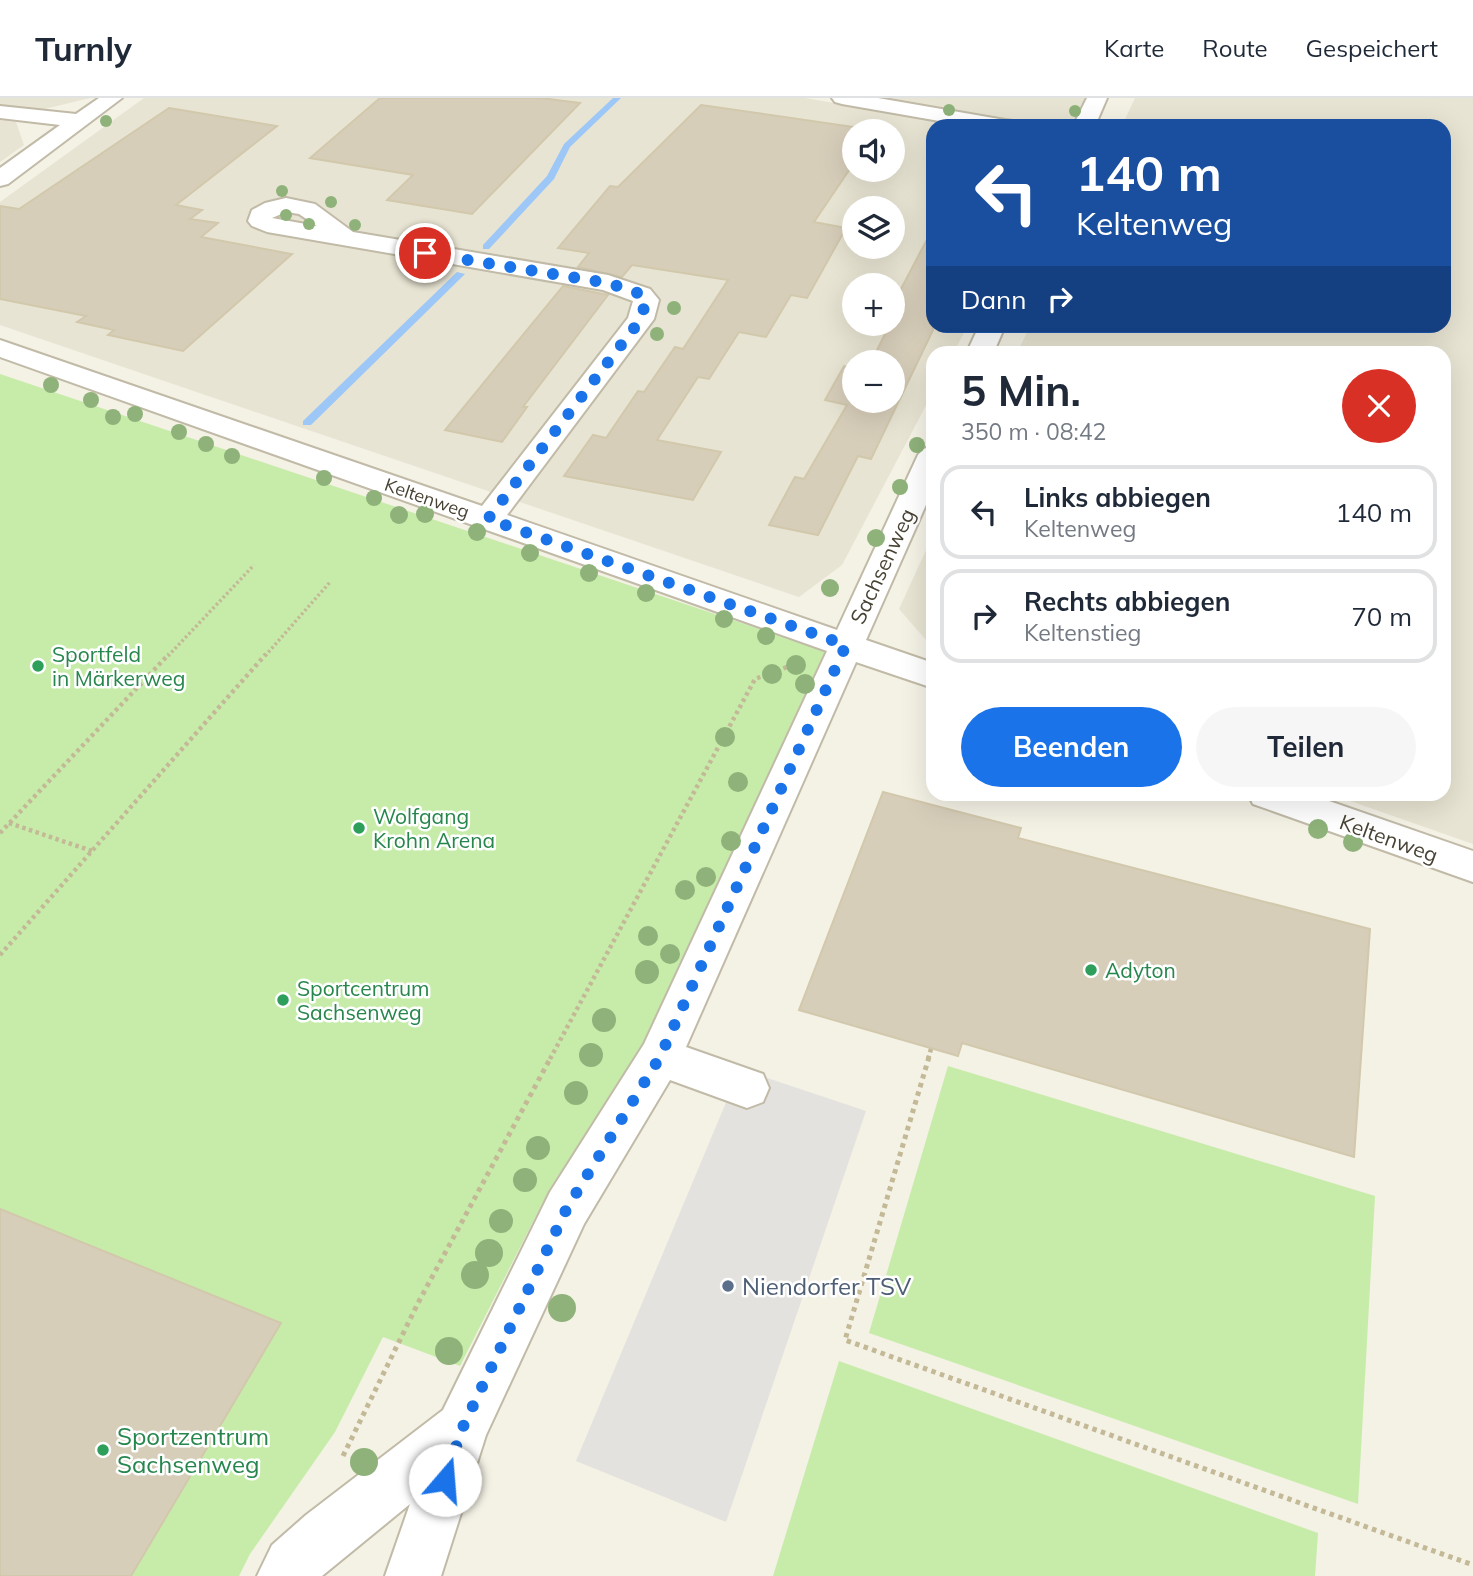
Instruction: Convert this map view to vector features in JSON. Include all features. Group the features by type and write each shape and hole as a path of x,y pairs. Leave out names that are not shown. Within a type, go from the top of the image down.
{"street":[{"path":"0,179 112,98"},
{"path":"842,98 964,119"},
{"path":"1087,119 1097,98"},
{"path":"0,112 78,121"},
{"path":"346,239 608,283 634,291 646,300 641,319 488,519"},
{"name":"Keltenweg","path":"0,348 926,674"},
{"name":"Sachsenweg","path":"414,1576 462,1429 567,1208 660,1057 926,470"},
{"name":"Keltenweg","path":"1286,801 1473,867"},
{"path":"660,1057 747,1088"},
{"name":"Sachsenweg","path":"285,1576 292,1565 326,1535 462,1429"}],"path":[{"path":"0,833 254,565"},
{"path":"0,955 331,581"},
{"path":"383,1375 418,1303 755,679 846,645"},
{"path":"9,823 92,851"},
{"path":"931,1049 845,1340 1473,1565"}],"shaded area":[{"path":"0,98 90,98 36,111 0,106"},
{"path":"144,98 805,98 928,119 926,333 964,333 957,346 926,346 926,405 842,565 799,597 0,325 0,202"},
{"path":"877,98 1085,98 1074,119 1002,119"},
{"path":"1135,98 1473,98 1473,844 1350,801 1451,801 1451,346 1020,346 1027,333 1451,333 1451,119 1125,119"},
{"path":"0,120 16,122 24,145 0,162"},
{"path":"926,550 926,640 899,609"},
{"name":"Niendorfer TSV","path":"740,1069 866,1111 726,1522 576,1461"}],"green space":[{"name":"Sportcentrum Sachsenweg","path":"0,374 828,652 641,1048 548,1192 460,1366 383,1337 335,1432 250,1554 239,1576 0,1576"},
{"path":"948,1066 1375,1196 1358,1504 869,1333"},
{"path":"839,1361 1318,1533 1315,1576 773,1576"}],"building":[{"path":"380,98 541,98 580,103 472,214 387,200 413,175 310,158"},
{"path":"701,105 842,125 842,181 814,222 842,227 842,235 807,298 791,295 766,337 739,332 709,379 698,377 657,440 721,452 693,500 564,476 593,435 606,438 638,391 644,392 675,347 683,349 728,280 632,265 622,277 578,267 589,253 558,248 610,186 618,187"},
{"path":"169,108 277,126 176,205 202,210 190,219 218,223 201,237 292,254 183,351 108,335 114,330 77,322 86,316 0,299 0,206 19,209"},
{"path":"926,241 926,333 932,333 905,388 905,350 877,350 884,336 905,336 905,281"},
{"path":"563,286 608,295 523,407 527,407 502,442 445,430"},
{"path":"842,370 842,404 825,400"},
{"path":"842,413 893,413 871,459 858,456 818,535 769,525 795,477 804,479"},
{"name":"Adyton","path":"883,792 1021,828 1018,838 1370,929 1354,1157 962,1043 958,1056 799,1010"},
{"name":"Sportzentrum Sachsenweg","path":"0,1209 281,1323 131,1576 0,1576"}],"waterway":[{"path":"486,247 551,177 567,146 617,98"},
{"path":"307,423 460,274"}],"place":[{"name":"Sportfeld in Märkerweg","path":"38,666"},
{"name":"Wolfgang Krohn Arena","path":"359,828"},
{"name":"Adyton","path":"1091,970"},
{"name":"Sportcentrum Sachsenweg","path":"283,1000"},
{"name":"Niendorfer TSV","path":"728,1286"},
{"name":"Sportzentrum Sachsenweg","path":"103,1450"}],"route":[{"path":"425,253 608,283 641,294 646,300 641,319 488,519 846,645 660,1057 567,1208 462,1429 445,1480"}]}
